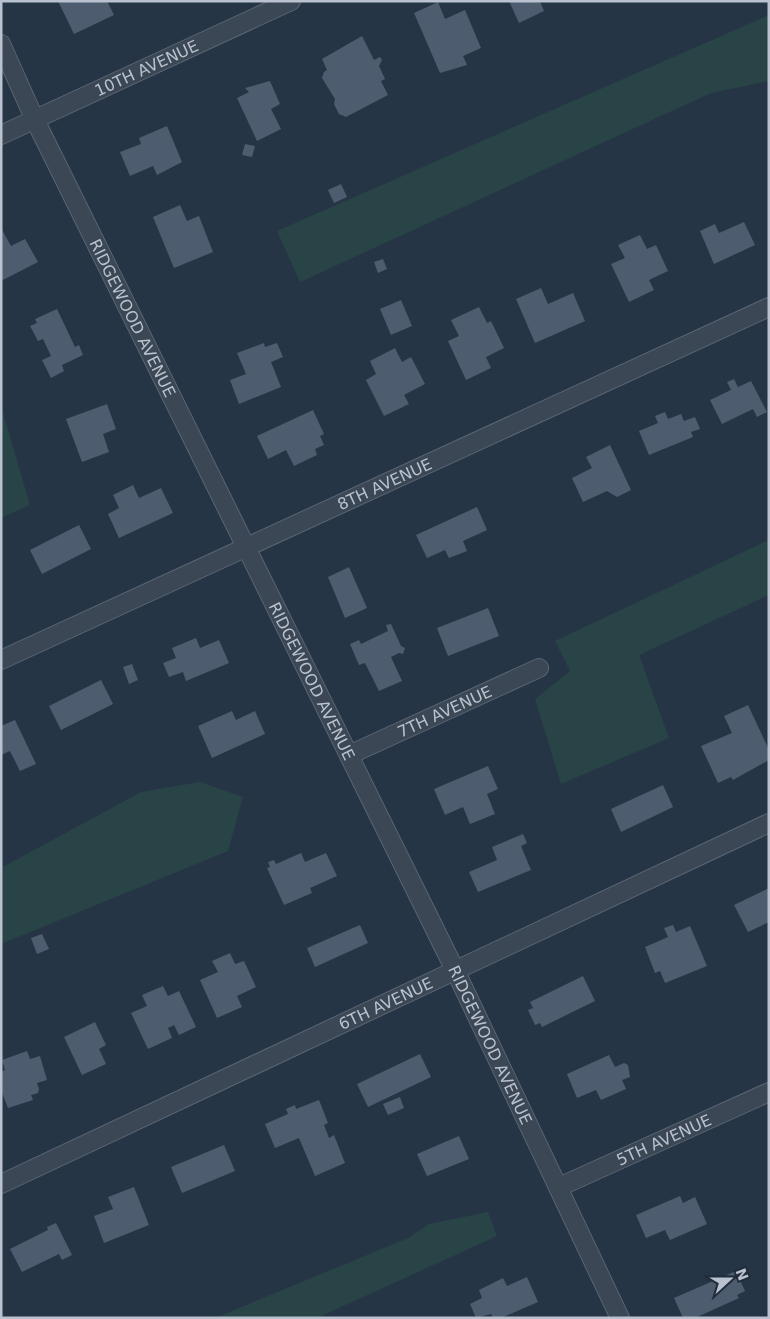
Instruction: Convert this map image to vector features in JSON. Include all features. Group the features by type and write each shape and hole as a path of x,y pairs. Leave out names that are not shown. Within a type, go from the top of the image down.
{"street":[{"name":"10TH AVENUE","path":"1,135 292,1"},
{"name":"RIDGEWOOD AVENUE","path":"1,44 35,120 455,970 620,1318"},
{"name":"8TH AVENUE","path":"1,660 769,307"},
{"name":"7TH AVENUE","path":"349,755 539,668"},
{"name":"6TH AVENUE","path":"1,1184 769,823"},
{"name":"5TH AVENUE","path":"558,1187 769,1092"}],"green space":[{"path":"769,15 769,81 711,93 300,282 277,231"},
{"path":"1,406 30,505 1,518"},
{"path":"769,540 769,595 639,655 669,738 561,784 535,699 570,671 555,641"},
{"path":"200,782 243,797 228,851 1,944 1,868 141,792"},
{"path":"488,1212 497,1236 317,1318 215,1318 408,1238 429,1224"}],"building":[{"path":"58,1 107,1 114,15 74,34"},
{"path":"509,1 540,1 544,11 519,23"},
{"path":"438,2 445,19 465,10 481,48 463,56 467,65 440,73 414,13"},
{"path":"362,36 374,60 380,57 382,60 379,66 385,79 381,81 388,95 346,117 339,114 334,104 335,99 322,78 327,70 322,59"},
{"path":"270,81 280,104 271,109 281,129 257,141 237,98 249,92 245,88"},
{"path":"167,126 182,162 157,175 153,166 130,176 120,152 141,144 139,138"},
{"path":"245,144 255,146 252,157 242,155"},
{"path":"341,184 347,197 334,203 328,190"},
{"path":"180,205 187,221 199,216 213,252 174,268 153,217"},
{"path":"744,222 755,245 714,264 700,231 715,224 719,233"},
{"path":"1,228 11,246 25,239 38,262 1,281"},
{"path":"640,235 647,249 656,245 668,271 649,280 654,290 629,302 611,264 625,258 618,245"},
{"path":"383,259 387,269 378,273 374,262"},
{"path":"541,288 548,304 573,293 585,321 535,343 516,299"},
{"path":"401,300 412,326 391,335 380,309"},
{"path":"479,307 487,323 491,321 504,348 486,357 491,368 466,380 448,341 459,336 451,320"},
{"path":"57,309 75,347 79,345 83,355 62,365 64,371 51,378 42,360 51,356 43,339 38,341 30,326 37,323 35,319"},
{"path":"264,343 265,347 277,343 283,357 271,362 281,387 239,404 230,380 246,374 237,353"},
{"path":"395,348 402,362 411,357 425,384 404,395 409,404 384,416 366,380 376,374 370,361"},
{"path":"734,379 738,387 751,381 767,412 757,417 753,409 722,424 710,400 731,390 727,382"},
{"path":"107,404 116,429 103,434 109,452 82,462 66,419"},
{"path":"313,410 324,434 320,436 324,445 315,449 317,455 294,466 286,450 268,459 257,436"},
{"path":"665,412 668,419 681,414 684,421 695,417 700,429 691,432 693,437 649,455 639,431 658,423 655,416"},
{"path":"610,445 631,490 617,497 607,491 583,502 572,478 592,468 586,457"},
{"path":"133,485 139,498 161,488 173,513 119,538 108,514 119,508 113,495"},
{"path":"477,507 487,530 463,541 467,551 449,558 445,550 427,558 416,535"},
{"path":"79,525 91,549 42,574 30,550"},
{"path":"349,567 367,608 345,618 328,577"},
{"path":"488,608 499,636 448,656 437,628"},
{"path":"391,624 401,646 405,648 403,654 399,653 391,657 402,681 379,691 365,663 359,665 350,644 359,640 361,644 388,631 386,625"},
{"path":"196,638 200,648 219,640 229,663 186,681 183,672 169,677 163,663 176,658 172,648"},
{"path":"132,664 138,680 129,684 123,667"},
{"path":"101,680 113,704 61,730 49,706"},
{"path":"748,705 769,750 769,760 733,780 731,777 718,783 701,746 732,733 724,716"},
{"path":"232,711 236,720 255,711 265,734 212,758 198,726"},
{"path":"15,720 36,764 20,771 10,751 1,755 1,726"},
{"path":"488,766 498,789 487,794 495,814 470,824 463,807 445,815 434,789"},
{"path":"663,785 673,807 621,832 611,809"},
{"path":"523,834 527,843 521,846 531,870 478,892 469,872 497,860 492,847"},
{"path":"301,853 305,862 326,853 337,876 310,888 312,893 284,905 267,868 270,867 268,862 274,860 276,864"},
{"path":"769,888 769,922 748,932 734,905"},
{"path":"360,925 368,943 315,967 307,948"},
{"path":"673,925 676,932 690,926 707,966 665,983 660,971 655,973 645,947 668,937 664,928"},
{"path":"42,934 49,949 37,954 31,938"},
{"path":"230,953 235,964 244,961 256,987 237,996 242,1007 217,1018 200,980 218,972 212,961"},
{"path":"583,976 595,1001 542,1027 540,1023 535,1025 528,1010 533,1008 530,1002"},
{"path":"163,986 168,996 179,991 196,1027 179,1035 174,1025 168,1028 172,1038 148,1049 131,1013 147,1006 142,995"},
{"path":"95,1022 106,1045 99,1049 106,1064 82,1075 64,1037"},
{"path":"27,1051 30,1059 40,1056 47,1080 37,1083 39,1089 38,1093 31,1095 33,1100 8,1108 1,1090 1,1072 5,1070 2,1060"},
{"path":"420,1054 431,1077 368,1107 357,1084"},
{"path":"609,1055 615,1067 624,1063 628,1065 630,1077 622,1080 626,1089 601,1100 596,1090 577,1098 567,1074"},
{"path":"400,1097 404,1108 388,1115 383,1104"},
{"path":"319,1100 328,1123 324,1125 329,1138 334,1135 345,1163 315,1176 299,1138 275,1148 265,1124 288,1114 286,1109 295,1105 296,1109"},
{"path":"459,1136 469,1159 427,1176 417,1154"},
{"path":"224,1145 235,1171 182,1193 171,1167"},
{"path":"134,1187 149,1225 104,1243 94,1216 113,1209 108,1197"},
{"path":"680,1196 683,1203 695,1197 707,1224 670,1240 665,1230 646,1238 636,1215"},
{"path":"56,1223 72,1255 62,1260 59,1254 22,1272 10,1249 48,1230 47,1227"},
{"path":"736,1271 745,1291 737,1295 739,1298 695,1318 683,1318 674,1298"},
{"path":"527,1277 538,1302 501,1318 493,1318 491,1314 476,1318 470,1304 482,1298 479,1290 503,1278 507,1286"}]}
